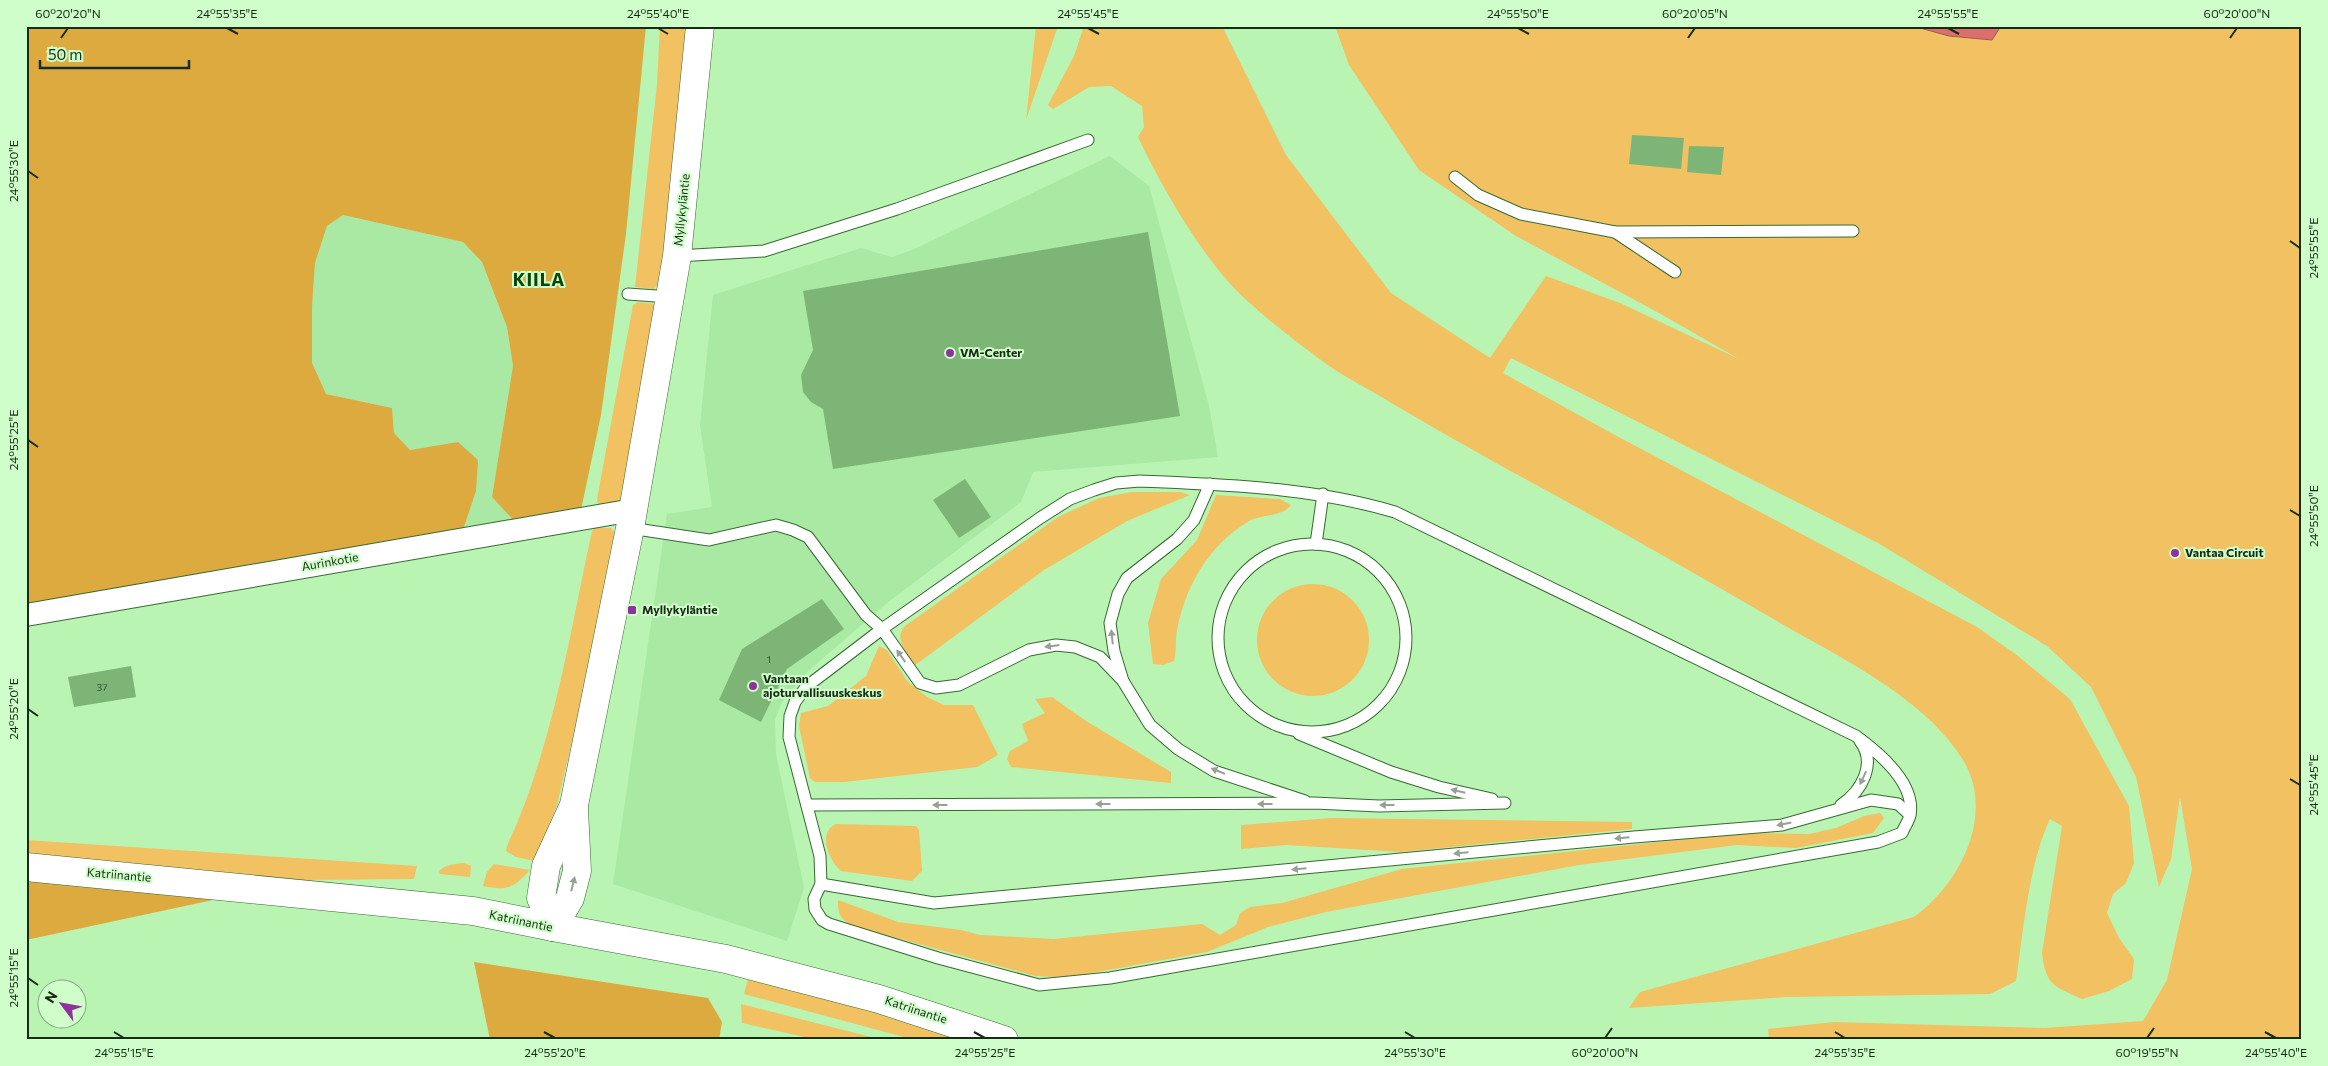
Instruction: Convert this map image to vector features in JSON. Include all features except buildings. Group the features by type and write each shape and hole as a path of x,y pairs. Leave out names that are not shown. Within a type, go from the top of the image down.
{"main road":[{"name":"Myllykyläntie","path":"553,928 541,898 546,866 574,804 631,519 677,256 700,26"},
{"name":"Katriinantie","path":"26,867 473,911 553,928 726,959 879,999 1004,1040"}],"street":[{"name":"Aurinkotie","path":"26,615 631,519"}],"lane":[{"path":"677,256 764,251 897,209 1088,140"},
{"path":"1455,177 1478,195 1521,214 1615,232 1853,232"},
{"path":"1615,232 1675,272"},
{"path":"628,294 670,298"},
{"path":"1140,481 1210,484 1323,494 1350,499 1395,512 1856,736 1881,755 1899,776 1908,796 1910,815 1902,833 1878,842 1110,978 1039,985 938,958 829,924 822,920 815,909 814,899 821,884 820,856 789,738 790,716 795,702 806,687 882,629 1040,518 1070,499 1094,490 1124,482 1140,481"},
{"path":"1123,681 1114,651 1110,623 1118,594 1127,578 1177,539 1194,520 1203,504 1210,484"},
{"path":"1316,544 1323,494"},
{"path":"631,519 709,540 776,525 793,530 808,538 866,615 882,629 920,683 936,688 959,685 1029,650 1056,645 1075,647 1100,657 1123,681 1150,725 1178,749 1214,771 1314,804"},
{"path":"808,805 1314,804 1380,806 1506,803 1439,787 1391,772 1282,727 1261,717 1244,703 1230,685 1222,665 1218,643 1220,620 1226,599 1234,586 1254,564 1273,552 1294,546 1316,544 1341,548 1356,555 1382,575 1396,595 1404,618 1406,643 1401,668 1390,690 1374,708 1354,722 1330,730 1306,732 1282,727"},
{"path":"1831,811 1852,798 1867,775 1866,749 1856,736"},
{"path":"821,884 934,903 1625,838 1782,826 1870,800 1898,804 1910,815"}],"shaded area":[{"path":"26,26 646,26 626,234 601,415 581,510 516,523 492,497 513,366 507,327 482,262 463,242 343,215 327,226 315,263 312,307 312,363 326,394 392,408 394,433 410,450 458,442 478,460 476,491 462,533 26,606"},
{"path":"660,26 687,26 661,281 654,289 635,287 657,84"},
{"path":"1036,26 1058,26 1026,120"},
{"name":"Vantaa Circuit","path":"1084,26 1222,26 1286,155 1391,293 1490,358 1546,276 1620,303 1739,359 1659,313 1516,236 1419,170 1349,65 1335,26 2302,26 2302,1040 1769,1040 1768,1029 1834,1022 2045,1028 2143,1021 2167,980 2192,869 2180,797 2171,859 2159,887 2136,777 2091,687 2047,646 1878,543 1511,358 1503,373 1613,434 1977,627 2018,656 2070,699 2129,806 2134,863 2126,883 2113,894 2107,913 2119,938 2134,959 2132,979 2109,991 2082,999 2058,987 2049,979 2046,972 2042,953 2062,826 2050,819 2032,877 2016,981 1990,994 1786,997 1629,1008 1640,992 1914,917 1931,903 1946,886 1968,846 1974,825 1976,803 1972,781 1963,760 1947,738 1928,718 1882,682 1831,651 1349,378 1314,355 1273,323 1228,281 1184,222 1138,137 1144,127 1142,106 1111,86 1089,87 1053,109 1048,105 1074,56"},
{"path":"1913,26 2001,26 1992,40 1949,36"},
{"path":"1110,156 1149,186 1209,406 1218,457 1033,472 1021,502 887,603 807,672 782,702 775,720 776,754 804,888 787,941 613,884 667,514 712,507 700,425 713,295 861,248 892,257 912,250"},
{"path":"343,215 463,242 482,262 507,327 513,366 492,497 516,523 463,530 476,491 430,447 410,450 394,433 392,408 325,394 312,363 312,307 315,263 327,226"},
{"path":"638,302 656,304 626,496 613,506 598,505 597,499 633,305"},
{"path":"1132,492 1180,492 1190,495 1127,521 1044,570 914,666 902,646 900,635 905,626 1058,517 1099,498"},
{"path":"1216,495 1280,499 1291,505 1282,512 1249,521 1222,542 1211,554 1201,568 1186,597 1177,630 1174,661 1163,665 1153,664 1148,623 1161,579 1197,540"},
{"path":"595,528 611,528 617,536 618,547 557,805 535,861 516,857 506,851 523,808 548,731 592,531"},
{"path":"1313,584 1334,589 1352,601 1364,619 1369,640 1364,661 1352,679 1334,691 1313,696 1292,691 1274,679 1262,661 1257,640 1262,619 1274,601 1292,589"},
{"path":"879,646 887,650 908,682 927,697 944,705 973,705 998,755 977,767 844,782 815,782 810,778 799,726 801,713 828,706 866,676"},
{"path":"1052,697 1086,721 1171,772 1171,783 1011,767 1007,759 1010,751 1028,741 1022,724 1045,713 1035,699"},
{"path":"1880,813 1884,818 1873,833 1796,848 1737,845 1579,865 1326,912 1268,927 1207,952 1081,975 1035,976 853,926 841,916 838,905 838,900 898,922 961,930 980,935 1054,939 1202,924 1220,935 1236,925 1240,913 1250,907 1282,903 1402,869 1752,833 1809,834 1836,828 1864,816"},
{"path":"1332,818 1632,822 1632,829 1401,852 1286,845 1241,849 1241,825"},
{"path":"836,824 916,826 919,830 922,871 912,881 841,871 832,861 826,840 830,828"},
{"path":"26,840 417,866 414,879 303,880 26,855"},
{"path":"464,863 471,866 470,877 440,874 439,871 445,867"},
{"path":"494,864 530,870 519,881 509,887 483,886 487,872"},
{"path":"26,881 227,897 26,940"},
{"path":"474,962 708,998 722,1022 719,1040 490,1040"},
{"path":"749,975 979,1040 915,1040 744,994"},
{"path":"741,1004 881,1040 818,1040 742,1023"}],"place":[{"name":"VM-Center","path":"950,353"},
{"name":"Vantaa Circuit","path":"2175,553"},
{"name":"Myllykyläntie","path":"632,610"},
{"name":"Vantaan ajoturvallisuuskeskus","path":"753,686"}],"district":[{"name":"KIILA","path":"539,280"}]}
